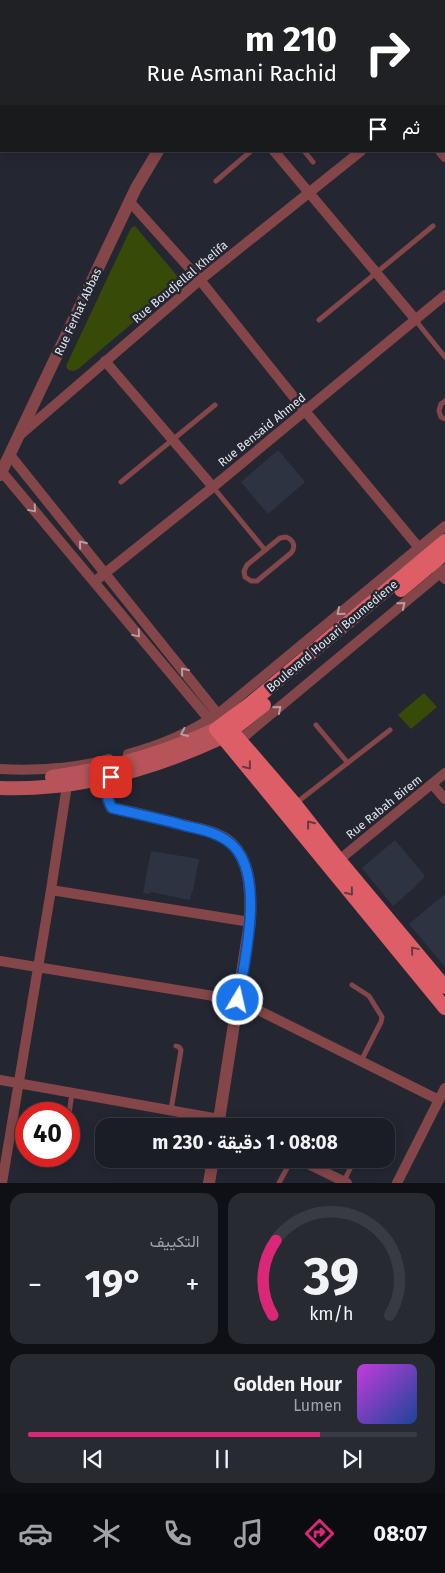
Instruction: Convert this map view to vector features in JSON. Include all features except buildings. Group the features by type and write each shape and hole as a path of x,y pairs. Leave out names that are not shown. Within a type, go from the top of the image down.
{"main road":[{"name":"Boulevard Houari Boumediene","path":"435,564 445,541"},
{"name":"Boulevard Houari Boumediene","path":"223,728 435,564 445,553"},
{"path":"0,788 34,788 67,785 111,777 157,764 223,728"},
{"path":"0,779 49,778 109,767 153,755 223,728"},
{"path":"223,728 295,804 445,987"},
{"path":"223,728 445,1008"}],"street":[{"name":"Rue Ferhat Abbas","path":"1,473 142,175 157,152"},
{"path":"275,152 416,320"},
{"name":"Rue Boudjellal Khelifa","path":"19,436 200,280 361,152"},
{"path":"130,202 200,280 305,411 435,564"},
{"name":"Rue Bensaid Ahmed","path":"94,582 445,295"},
{"path":"105,361 212,487"},
{"path":"10,454 106,574 223,728"},
{"path":"1,473 223,728"},
{"path":"0,769 31,770 57,768 106,760 163,742 223,728 435,564 445,526"},
{"name":"Rue Rabah Birem","path":"339,860 445,773"},
{"path":"111,777 107,788 107,799 112,808 204,830 228,841 238,853 249,878 251,898 250,922 219,1118"},
{"path":"432,784 445,799"},
{"path":"2,1183 67,785"},
{"path":"51,890 122,897 250,922"},
{"path":"0,961 238,1000 439,1100"},
{"path":"0,1080 171,1110 200,1118"},
{"path":"397,1183 445,1088"},
{"path":"209,1183 212,1168"},
{"path":"316,1168 345,1182"}],"lane":[{"path":"216,181 250,152"},
{"path":"305,152 313,162"},
{"path":"320,320 433,226"},
{"path":"416,320 445,357"},
{"path":"445,401 441,404 439,411 441,417 445,419"},
{"path":"122,482 215,405"},
{"path":"212,487 265,550"},
{"path":"283,537 289,539 293,544 291,554 257,580 248,580 244,574 244,568 265,550 283,537"},
{"path":"316,725 348,763"},
{"path":"295,804 390,730"},
{"path":"352,985 369,996 382,1017 361,1061"},
{"path":"171,1110 181,1050 176,1046"},
{"path":"71,1102 72,1093"},
{"path":"280,1183 288,1168"},
{"path":"345,1182 351,1168"}],"shaded area":[{"path":"278,450 305,482 268,514 241,482"},
{"path":"395,840 425,876 393,906 362,868"},
{"path":"151,851 199,859 190,900 151,892 150,894 143,893"},
{"path":"445,894 445,967 409,924"}],"green space":[{"path":"135,226 178,277 180,283 78,369 74,371 68,370 66,366 131,228"},
{"path":"424,693 437,707 411,729 398,715"}],"route":[{"path":"111,777 107,788 107,799 112,808 216,834 228,841 238,853 249,878 251,898 250,922 238,1000"}]}
